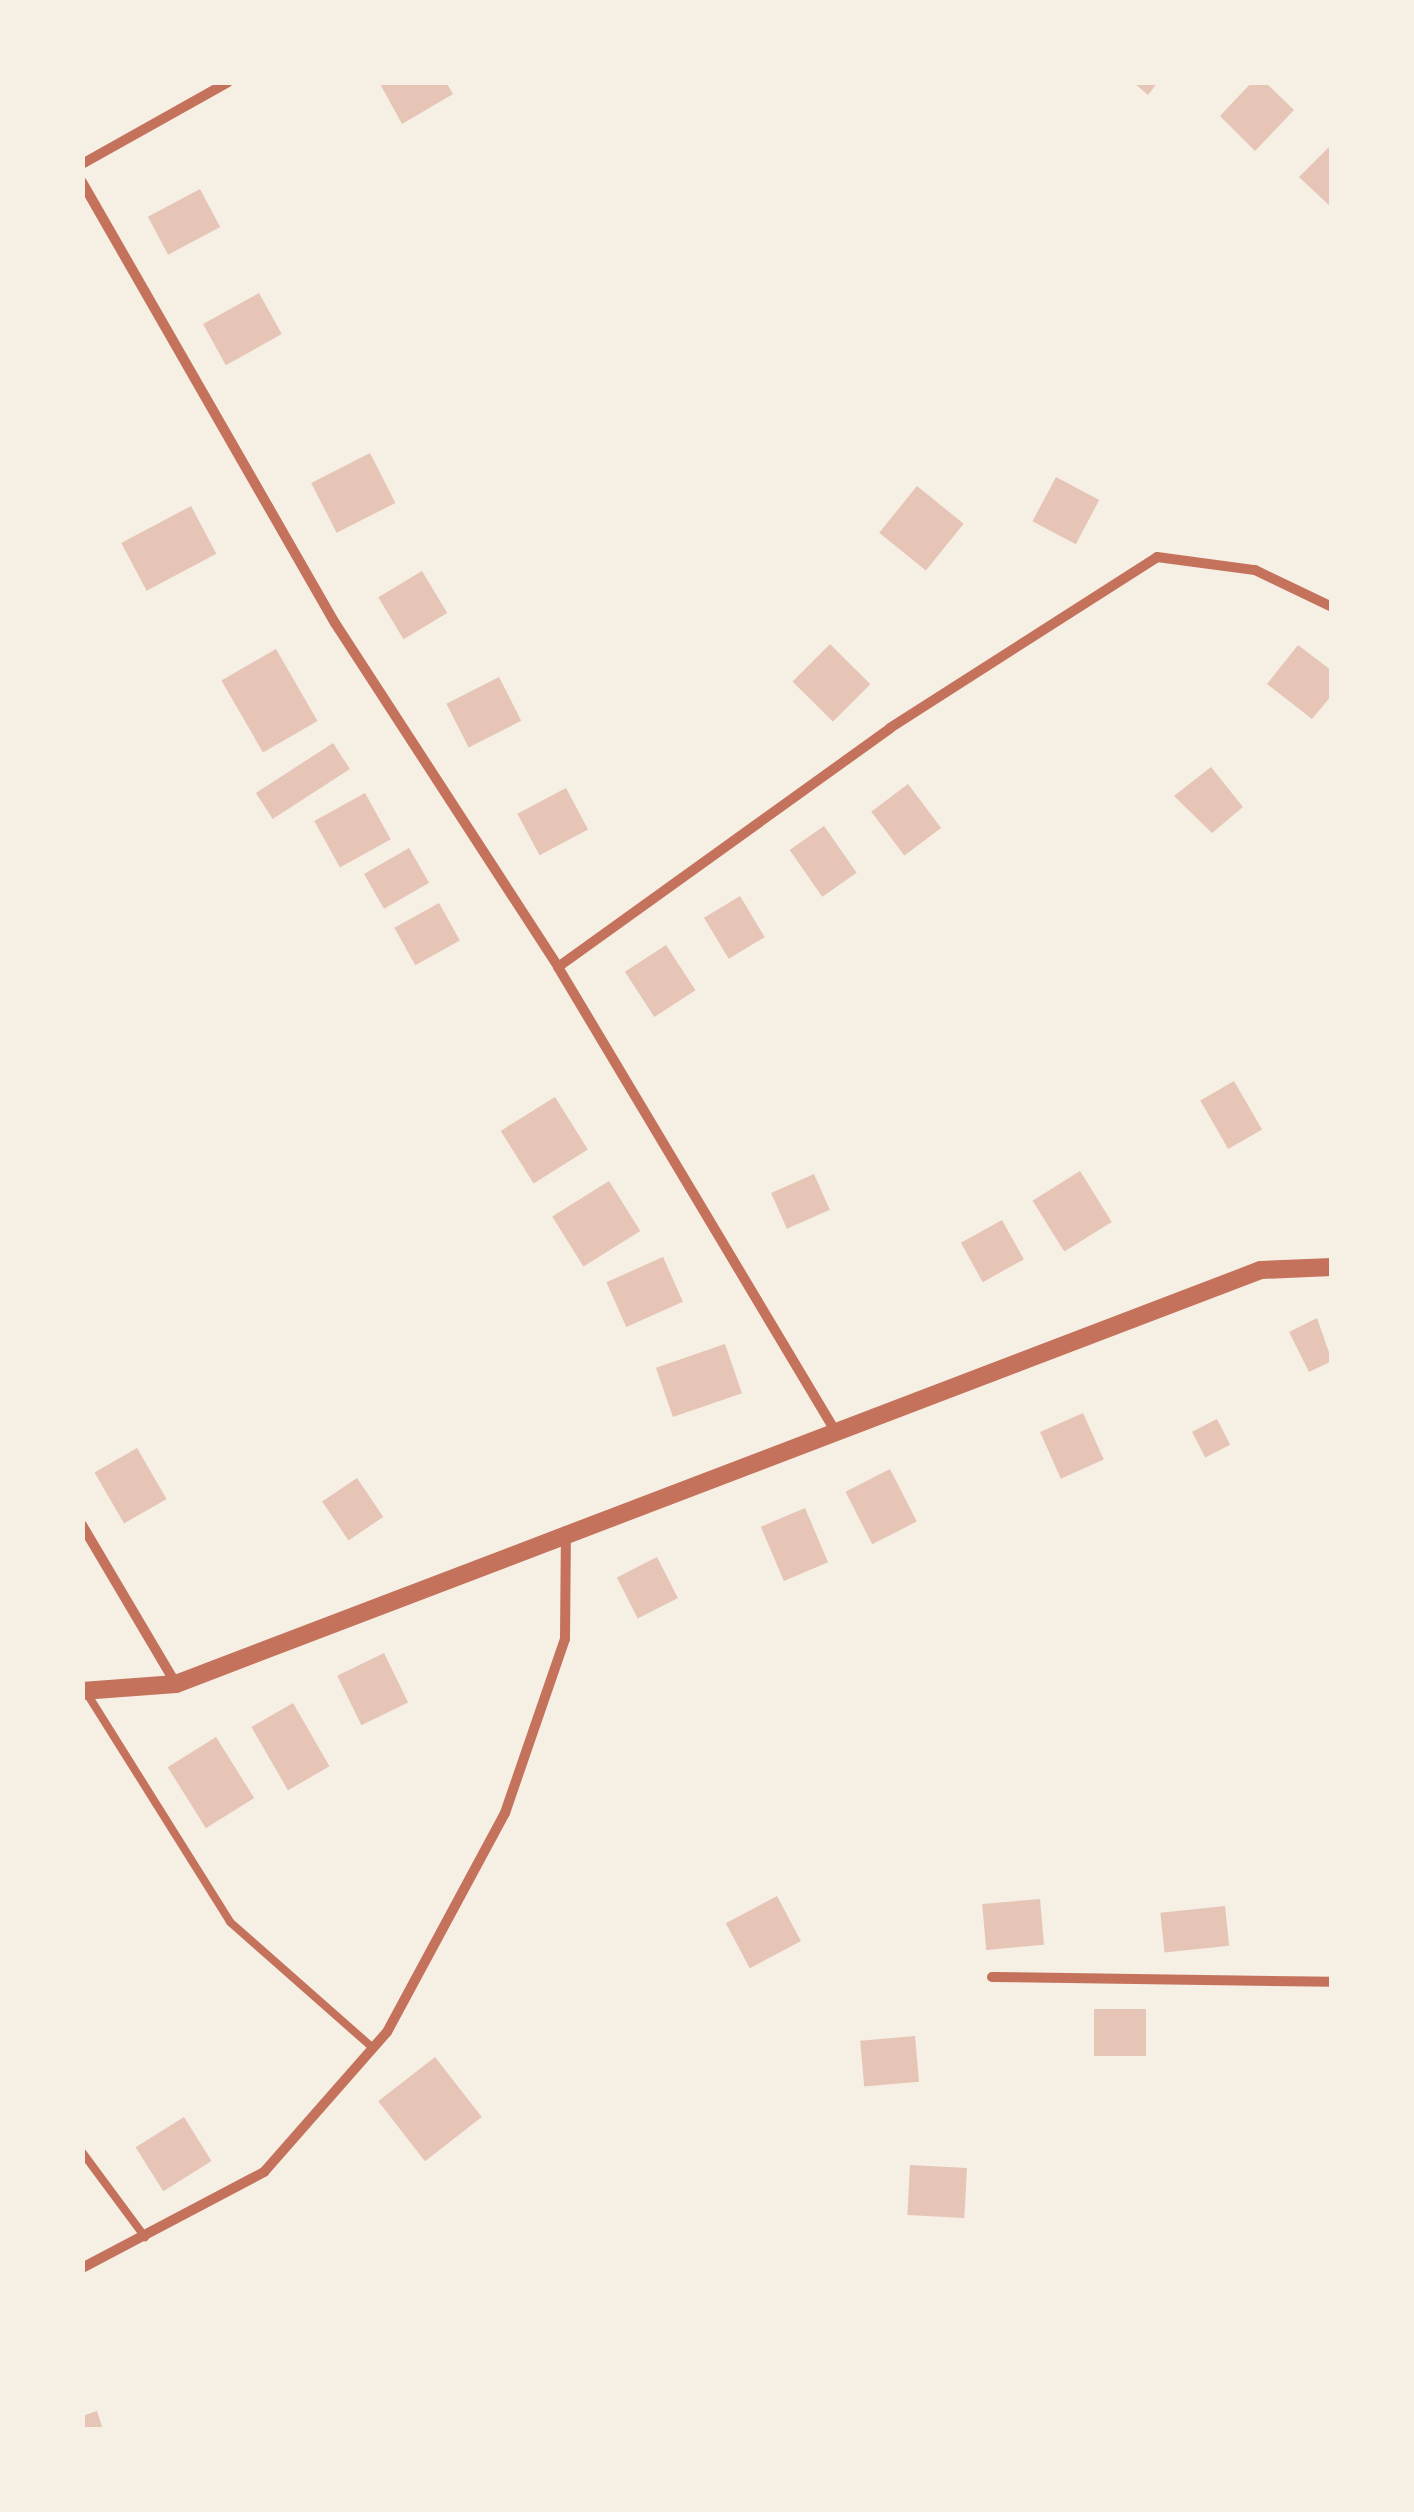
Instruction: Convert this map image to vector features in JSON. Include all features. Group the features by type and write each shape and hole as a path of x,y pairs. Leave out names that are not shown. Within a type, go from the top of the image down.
{"street":[{"path":"82,164 228,82"},
{"path":"82,182 335,624 558,967 838,1435"},
{"path":"558,967 890,728 1157,557 1254,570 1332,606"},
{"path":"84,1692 176,1684 566,1530 838,1435 1260,1270 1332,1267"},
{"path":"82,1525 176,1684"},
{"path":"82,2268 146,2238 264,2172 372,2048 505,1814 565,1639 566,1530"},
{"path":"992,1978 1332,1982"}],"lane":[{"path":"84,1692 230,1922 372,2048"},
{"path":"82,2152 146,2238"}],"building":[{"path":"379,82 446,82 453,94 402,124"},
{"path":"1133,82 1158,82 1148,95"},
{"path":"1252,82 1265,82 1294,110 1255,151 1220,116"},
{"path":"1332,144 1332,208 1299,177"},
{"path":"200,189 220,227 168,255 148,217"},
{"path":"259,293 282,334 226,365 203,324"},
{"path":"370,453 395,503 337,533 311,483"},
{"path":"1056,477 1099,500 1076,544 1033,521"},
{"path":"917,486 964,524 926,570 879,533"},
{"path":"191,506 216,554 147,591 121,543"},
{"path":"422,571 447,613 404,639 378,597"},
{"path":"830,644 870,684 833,722 793,681"},
{"path":"1298,645 1332,671 1332,695 1312,719 1267,684"},
{"path":"276,649 318,721 263,752 221,680"},
{"path":"499,677 521,721 469,747 446,704"},
{"path":"333,743 350,769 273,819 256,793"},
{"path":"1211,767 1243,807 1212,833 1174,796"},
{"path":"908,784 941,828 904,856 871,812"},
{"path":"566,788 588,829 540,855 517,814"},
{"path":"365,793 391,839 340,867 314,821"},
{"path":"824,826 857,873 822,897 790,850"},
{"path":"409,848 429,883 384,909 364,874"},
{"path":"740,896 765,937 729,959 704,918"},
{"path":"439,903 460,941 415,965 394,928"},
{"path":"666,945 695,990 654,1017 625,972"},
{"path":"1234,1081 1262,1129 1228,1149 1200,1100"},
{"path":"555,1097 588,1150 534,1183 501,1131"},
{"path":"1080,1171 1112,1222 1064,1252 1033,1201"},
{"path":"814,1174 830,1210 787,1229 771,1193"},
{"path":"609,1181 640,1231 583,1267 552,1217"},
{"path":"1002,1220 1024,1259 983,1282 961,1243"},
{"path":"663,1257 683,1302 626,1327 606,1282"},
{"path":"1317,1318 1332,1361 1309,1372 1289,1332"},
{"path":"725,1344 742,1393 673,1417 656,1368"},
{"path":"1083,1413 1104,1460 1061,1479 1040,1432"},
{"path":"1217,1419 1230,1445 1205,1458 1192,1432"},
{"path":"137,1448 166,1499 124,1524 95,1472"},
{"path":"890,1469 917,1522 872,1544 845,1492"},
{"path":"357,1478 383,1517 348,1540 322,1501"},
{"path":"805,1508 828,1562 784,1581 761,1527"},
{"path":"657,1557 678,1598 638,1618 617,1577"},
{"path":"384,1653 408,1702 361,1725 337,1676"},
{"path":"293,1703 330,1766 288,1790 251,1727"},
{"path":"216,1737 254,1798 206,1828 168,1767"},
{"path":"777,1896 801,1941 750,1968 726,1923"},
{"path":"1040,1899 1044,1945 986,1950 982,1904"},
{"path":"1225,1906 1229,1946 1165,1953 1160,1913"},
{"path":"1094,2009 1146,2009 1146,2056 1094,2056"},
{"path":"915,2036 919,2082 864,2087 860,2041"},
{"path":"435,2057 482,2117 425,2161 378,2101"},
{"path":"184,2117 212,2161 163,2191 136,2147"},
{"path":"910,2165 967,2168 964,2218 907,2215"},
{"path":"97,2411 103,2430 82,2430 82,2416"}]}
